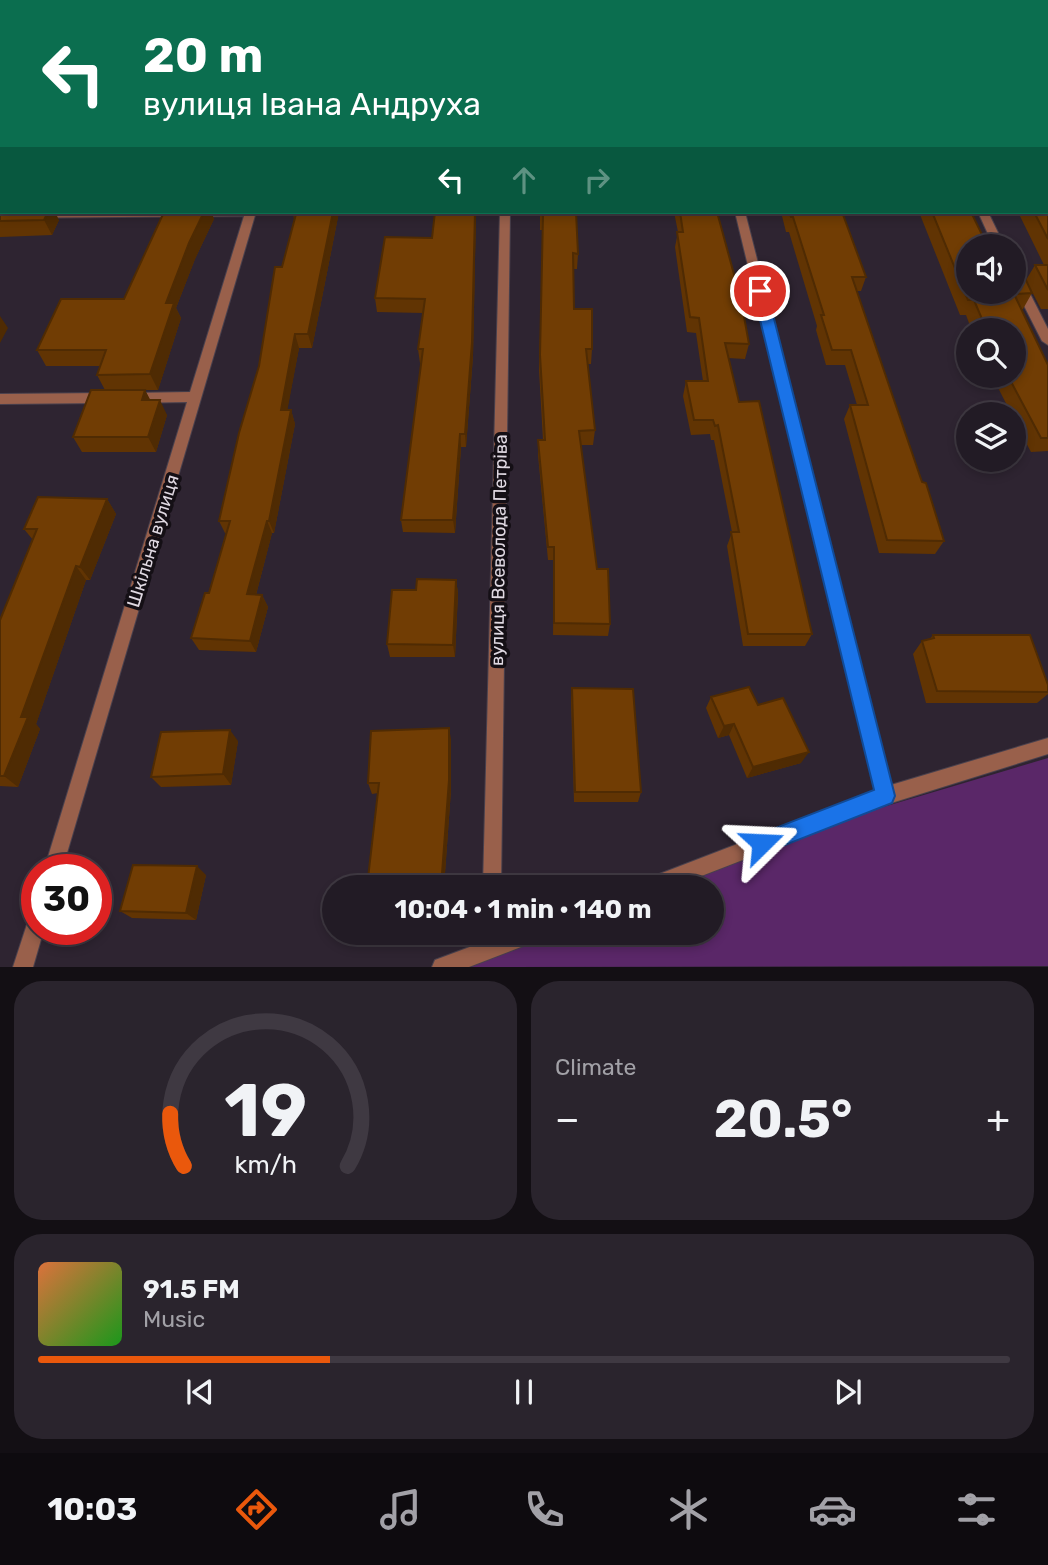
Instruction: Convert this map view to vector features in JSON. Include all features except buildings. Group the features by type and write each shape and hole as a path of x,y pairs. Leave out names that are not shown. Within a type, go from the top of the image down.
{"street":[{"path":"0,215 126,214"},
{"name":"Шкільна вулиця","path":"57,854 251,214"},
{"name":"вулиця Всеволода Петріва","path":"492,875 505,214"},
{"path":"740,214 885,796"},
{"path":"983,214 993,234"},
{"path":"1026,298 1048,341"},
{"path":"0,399 196,397"},
{"path":"680,875 885,796 1048,746"},
{"path":"23,967 30,945"},
{"path":"442,967 483,945"}],"shaded area":[{"path":"1048,758 1048,966 459,967 513,945 724,945 724,875 683,875 762,843"}],"route":[{"path":"760,291 885,796 762,843"}]}
